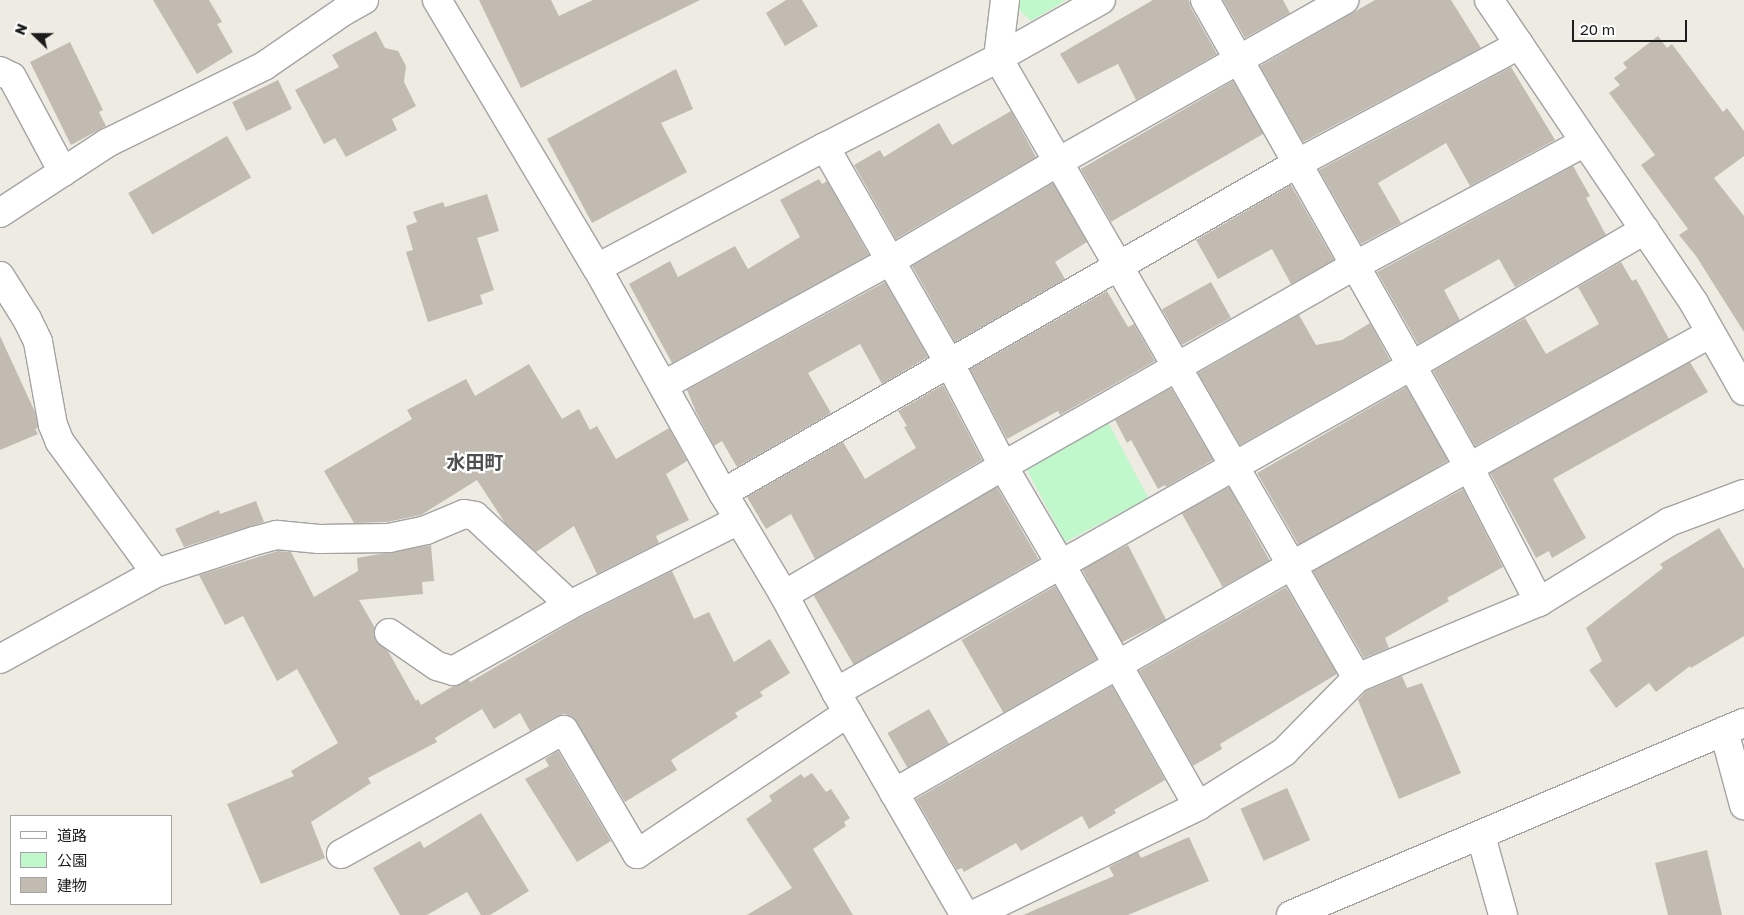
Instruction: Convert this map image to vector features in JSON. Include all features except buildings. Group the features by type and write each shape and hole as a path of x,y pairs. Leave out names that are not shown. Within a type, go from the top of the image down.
{"street":[{"path":"0,213 107,143 264,66 344,11 364,0"},
{"path":"437,0 597,268 723,493 784,595 842,703 965,915"},
{"path":"1005,0 998,58 1357,678"},
{"path":"597,268 998,58 1101,0"},
{"path":"1205,0 1469,467 1539,602"},
{"path":"664,386 890,261 1058,162 1344,0"},
{"path":"1489,0 1645,230 1711,333 1744,390"},
{"path":"723,493 1298,164 1519,45"},
{"path":"0,71 12,77 62,172"},
{"path":"784,595 1003,466 1354,266 1585,142"},
{"path":"825,147 950,364 1003,466 1062,565 1198,806"},
{"path":"341,854 564,730 637,854 842,703 1062,565 1645,230"},
{"path":"0,276 27,319 38,342 54,425 60,442 156,573"},
{"path":"894,793 1291,566 1711,333"},
{"path":"973,915 1198,806 1284,752 1357,678 1539,602 1668,522 1744,494"},
{"path":"0,659 156,573 276,535 319,539 389,538 426,530 464,514 476,516 570,604"},
{"path":"389,633 437,666 453,671 570,604 740,520"},
{"path":"1291,915 1734,727 1744,805"},
{"path":"1480,836 1503,915"}],"green space":[{"path":"1019,0 1066,0 1031,21 1018,9"},
{"path":"1108,422 1148,498 1065,542 1025,466"}],"district":[{"name":"水田町","path":"475,462"}]}
